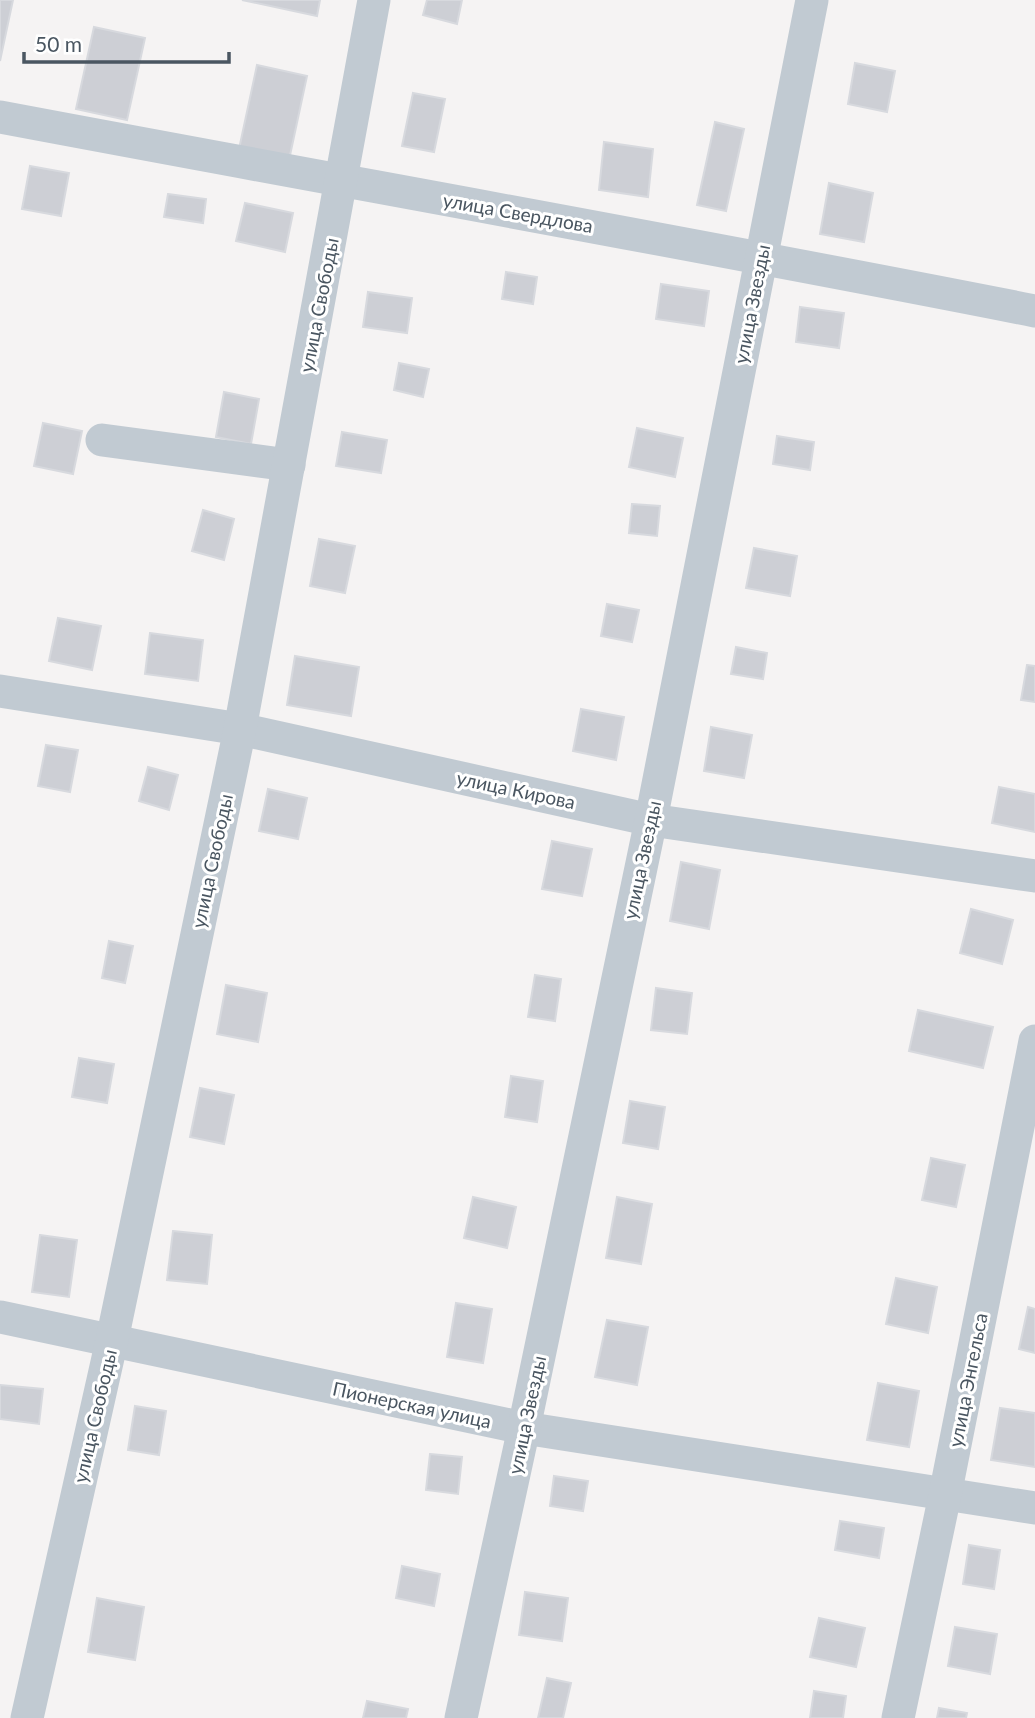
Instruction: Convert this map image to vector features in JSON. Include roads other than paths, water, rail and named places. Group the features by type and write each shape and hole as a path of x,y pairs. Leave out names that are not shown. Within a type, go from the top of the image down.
{"street":[{"name":"улица Свободы","path":"27,1718 112,1340 240,729 374,0"},
{"name":"улица Звезды","path":"461,1718 651,820 812,0"},
{"name":"улица Свердлова","path":"0,117 761,257 1035,311"},
{"path":"102,440 289,466"},
{"name":"улица Кирова","path":"0,691 240,729 651,820 1035,876"},
{"name":"улица Энгельса","path":"898,1718 946,1495 1035,1041"},
{"name":"Пионерская улица","path":"0,1317 524,1429 1035,1508"}]}
